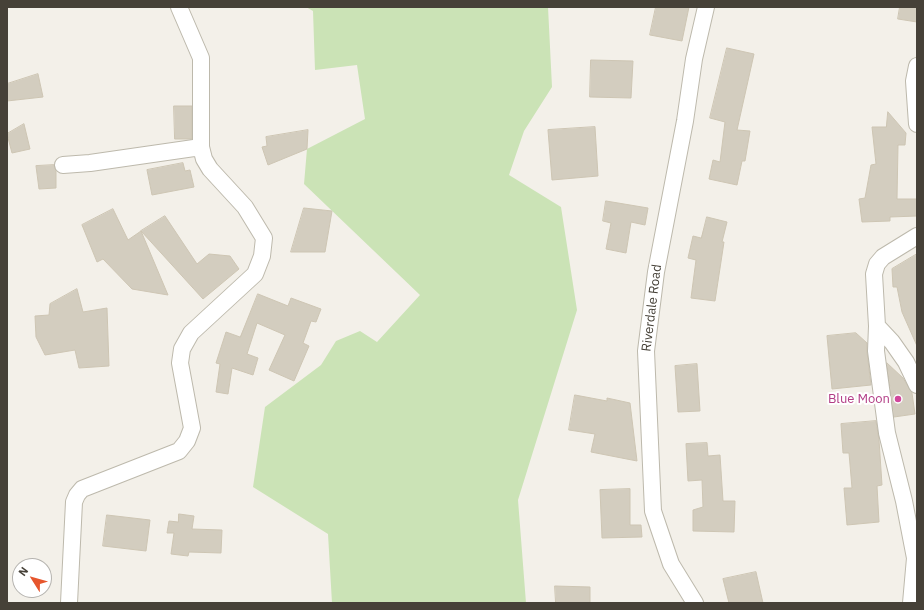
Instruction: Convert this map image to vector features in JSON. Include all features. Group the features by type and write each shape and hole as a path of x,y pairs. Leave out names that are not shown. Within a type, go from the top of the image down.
{"street":[{"path":"69,603 74,502 77,495 82,489 179,451 187,441 192,428 180,363 182,349 191,333 255,274 262,256 264,238 245,207 210,169 204,159 201,147 201,58 180,7"},
{"name":"Riverdale Road","path":"695,603 671,564 653,511 646,351 656,272 685,121 694,59 706,7"},
{"path":"917,66 914,81 917,124"},
{"path":"63,165 90,163 201,147"},
{"path":"912,603 915,558 904,501 887,433 876,351 877,326 874,274 877,264 883,257 917,236"},
{"path":"877,326 892,342 906,362 917,386"}],"green space":[{"path":"306,7 548,7 552,87 524,131 509,175 561,207 577,310 518,500 526,603 332,603 328,534 253,487 265,407 321,365 336,341 360,331 377,342 420,295 304,184 307,149 365,119 357,65 315,70 313,11"}],"building":[{"path":"656,7 689,7 682,41 650,35"},
{"path":"900,7 917,7 917,22 898,19"},
{"path":"727,48 754,54 737,130 750,131 745,161 742,161 737,185 709,179 713,160 720,162 725,122 710,118"},
{"path":"591,60 633,61 631,98 590,97"},
{"path":"38,74 43,97 7,101 7,84"},
{"path":"174,106 192,106 192,139 175,139"},
{"path":"888,112 906,133 905,145 898,145 897,199 917,199 917,216 890,217 890,221 862,222 859,199 865,198 871,165 876,164 872,127 886,127"},
{"path":"24,124 30,149 12,153 7,134"},
{"path":"595,127 598,176 552,180 548,130"},
{"path":"308,130 307,149 268,165 262,147 267,146 266,137"},
{"path":"183,163 185,171 190,170 194,187 152,195 147,170"},
{"path":"54,165 56,171 56,188 39,189 36,166"},
{"path":"606,201 648,208 645,225 631,222 626,253 606,249 611,223 603,221"},
{"path":"304,208 332,211 325,252 291,252"},
{"path":"113,209 128,240 141,231 168,295 132,289 103,259 97,262 82,225"},
{"path":"165,216 197,264 209,254 230,256 239,269 203,299 141,231"},
{"path":"707,217 727,222 722,242 724,242 715,301 691,298 696,260 688,258 693,236 701,238"},
{"path":"917,254 917,346 902,312 897,287 893,287 892,269"},
{"path":"77,289 83,312 107,308 109,366 79,368 75,350 45,355 36,337 35,316 49,315 50,304"},
{"path":"258,294 288,306 291,298 321,309 316,322 311,321 303,343 309,346 294,381 269,370 285,335 257,323 247,354 258,358 253,375 232,368 228,394 216,392 220,364 216,363 226,332 240,337"},
{"path":"856,333 867,343 871,385 832,389 827,336"},
{"name":"Blue Moon","path":"887,363 903,378 912,393 915,414 894,417"},
{"path":"697,364 700,411 678,412 675,366"},
{"path":"575,395 607,401 607,398 630,403 637,461 591,452 595,434 569,430"},
{"path":"876,421 879,440 882,485 877,486 879,522 847,525 844,488 852,488 849,453 843,453 841,424"},
{"path":"707,443 708,456 720,455 723,501 735,501 734,532 693,531 693,510 703,507 702,480 688,481 686,444"},
{"path":"630,489 630,525 641,525 642,537 602,538 600,490"},
{"path":"179,514 194,516 192,529 222,530 221,553 189,552 188,556 171,554 174,533 167,533 169,521 178,522"},
{"path":"107,515 150,520 146,551 103,546"},
{"path":"756,572 763,603 729,603 723,579"},
{"path":"555,586 590,587 590,603 556,603"}],"place":[{"name":"Blue Moon","path":"898,399"}]}
